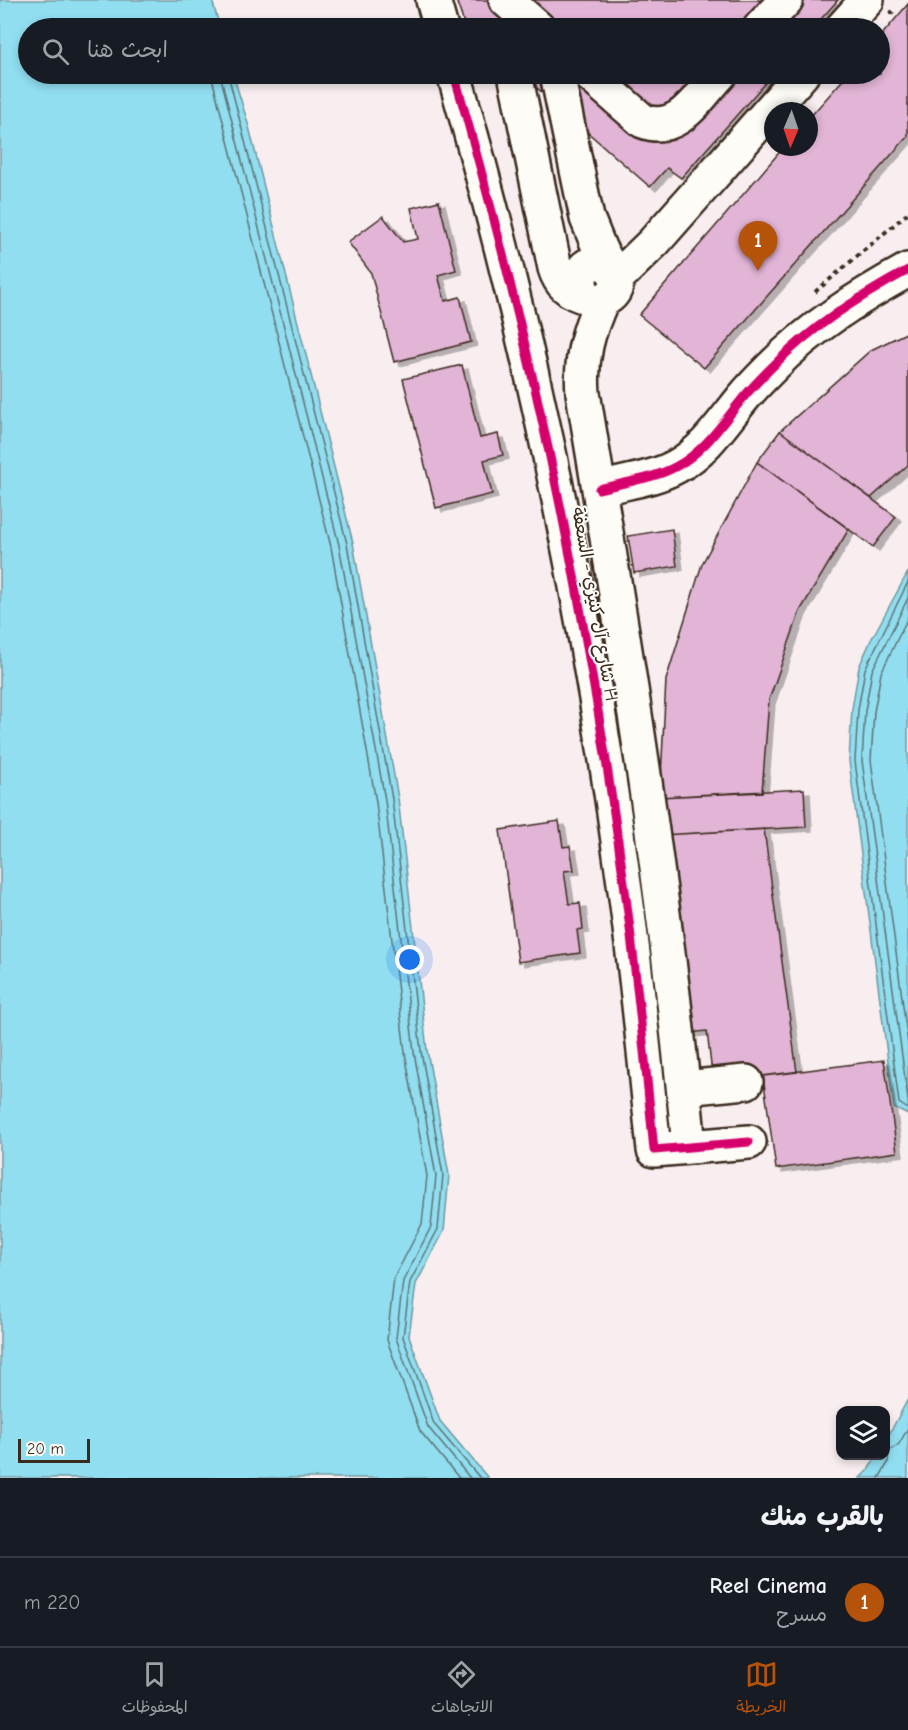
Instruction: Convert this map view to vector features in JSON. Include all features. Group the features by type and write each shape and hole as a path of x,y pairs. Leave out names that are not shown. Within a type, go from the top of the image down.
{"street":[{"path":"433,0 438,18"},
{"path":"769,18 786,0"},
{"path":"851,18 867,0"},
{"name":"شارع آل كنيزي - السعفة H","path":"457,84 496,226 527,355 581,615 604,745 623,876 654,1150 690,1147"},
{"path":"499,84 528,195 538,217 548,230"},
{"path":"517,84 558,277 570,291 603,285 654,242 793,84"},
{"path":"559,84 587,218 600,250 603,285 585,344 581,377 647,798 690,1147 749,1142"},
{"path":"600,84 643,121 653,125 663,125 681,116 711,84"},
{"path":"599,489 659,474 692,456 706,444 744,396 805,337 865,294 908,270"},
{"path":"684,1088 746,1082"}],"water":[{"path":"0,0 212,0 217,18 18,18 18,84 236,84 249,127 353,543 398,798 427,1050 449,1175 444,1231 416,1284 409,1336 440,1421 488,1478 0,1478"},
{"path":"908,572 908,1115 894,1108 849,761 852,709 859,667"},
{"path":"908,1399 908,1478 860,1478 874,1460 890,1460 890,1433"}],"building":[{"path":"456,0 838,0 822,18 462,18"},
{"path":"908,4 908,136 704,368 639,315 776,156 818,156 818,108 839,84 890,84 890,25"},
{"path":"532,84 764,84 681,178 667,168 650,187"},
{"path":"439,201 456,270 438,275 445,301 460,297 471,342 394,362 371,273 348,242 383,216 403,242 418,239 411,208"},
{"path":"908,332 908,465 871,498 780,431 871,350"},
{"path":"462,365 480,438 498,434 503,455 484,460 492,494 436,508 403,379"},
{"path":"780,431 896,517 873,547 757,462"},
{"path":"757,462 849,529 800,611 769,700 762,792 660,797 666,680 702,564"},
{"path":"672,529 677,566 634,573 628,536"},
{"path":"804,789 806,827 662,835 660,797"},
{"path":"559,821 563,847 570,846 574,870 564,871 569,904 580,903 583,929 577,930 580,953 518,962 500,830"},
{"path":"764,829 797,1072 713,1082 707,1031 688,1033 662,835"},
{"path":"884,1060 897,1152 776,1169 763,1076"}],"cycle path":[{"path":"457,84 482,173 531,371 592,673 623,876 654,1150 749,1142"},
{"path":"599,489 659,474 677,466 697,452 757,382 802,339 854,302 908,270"}],"place":[{"name":"Reel Cinema","path":"758,271"}]}
